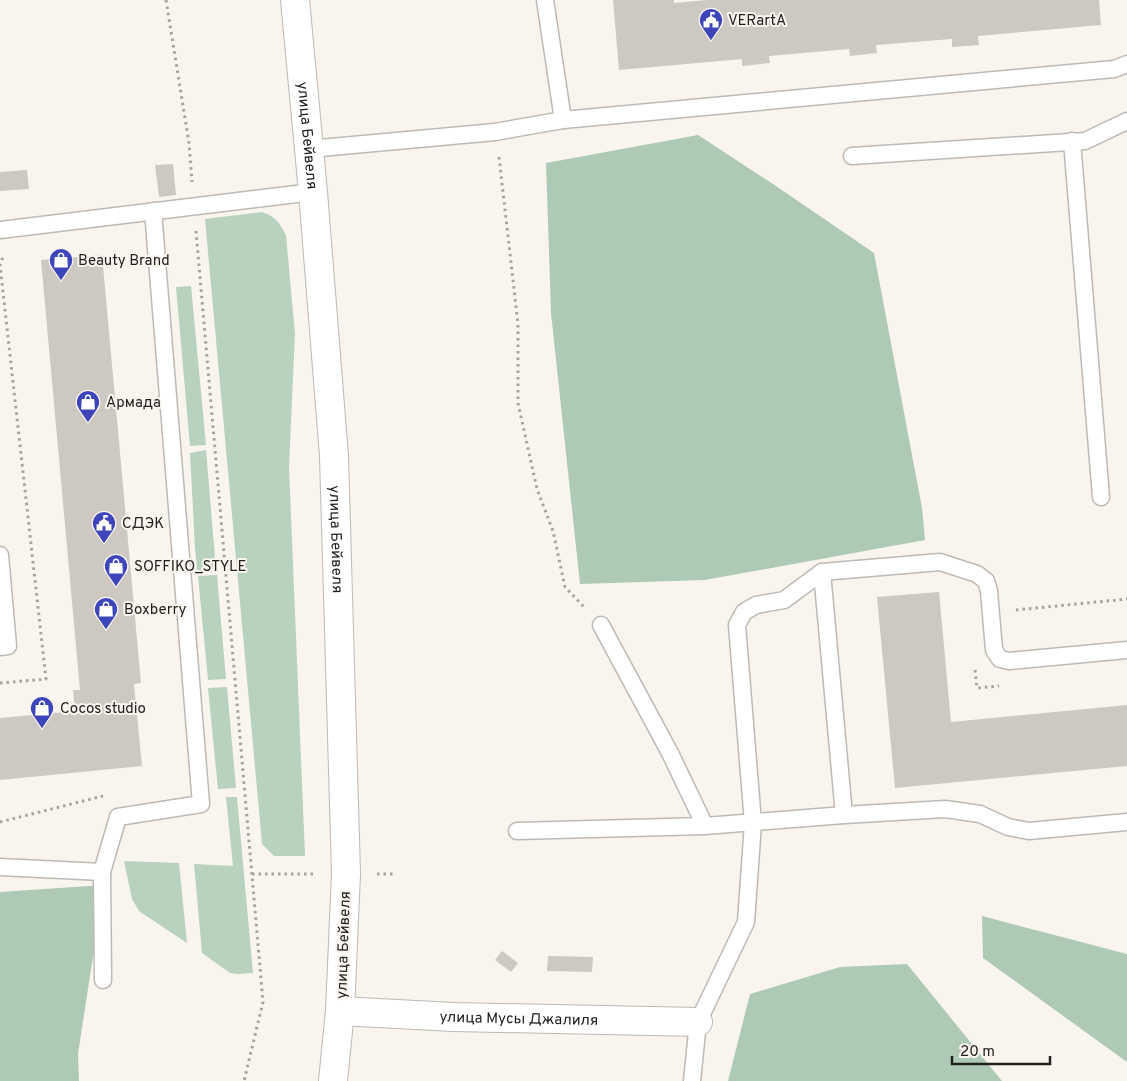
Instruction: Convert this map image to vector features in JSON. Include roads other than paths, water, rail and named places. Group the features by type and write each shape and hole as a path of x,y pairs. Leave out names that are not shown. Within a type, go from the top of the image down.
{"main road":[{"name":"улица Бейвеля","path":"295,0 313,192 334,456 346,874 340,1011 333,1081"},
{"name":"улица Мусы Джалиля","path":"340,1011 454,1017 698,1022"}],"lane":[{"path":"545,0 563,120"},
{"path":"309,149 495,132 563,120 1114,69 1127,64"},
{"path":"852,156 1085,141 1127,121"},
{"path":"1072,141 1101,497"},
{"path":"0,230 313,192"},
{"path":"103,980 102,872 118,817 201,804 154,211"},
{"path":"0,555 8,646 0,647"},
{"path":"692,1081 698,1022 746,922 753,823 737,625 744,612 756,605 784,600 822,572 940,562 977,574 986,581 989,591 994,650 1000,659 1010,661 1127,650"},
{"path":"822,572 844,815"},
{"path":"601,625 670,753 705,826"},
{"path":"517,831 705,826 945,809 980,814 1008,827 1029,831 1127,822"},
{"path":"0,867 102,872"}],"place":[{"name":"VERartA","path":"711,41"},
{"name":"Beauty Brand","path":"61,281"},
{"name":"Армада","path":"88,423"},
{"name":"СДЭК","path":"104,544"},
{"name":"SOFFIKO_STYLE","path":"116,587"},
{"name":"Boxberry","path":"106,630"},
{"name":"Cocos studio","path":"42,729"}]}
